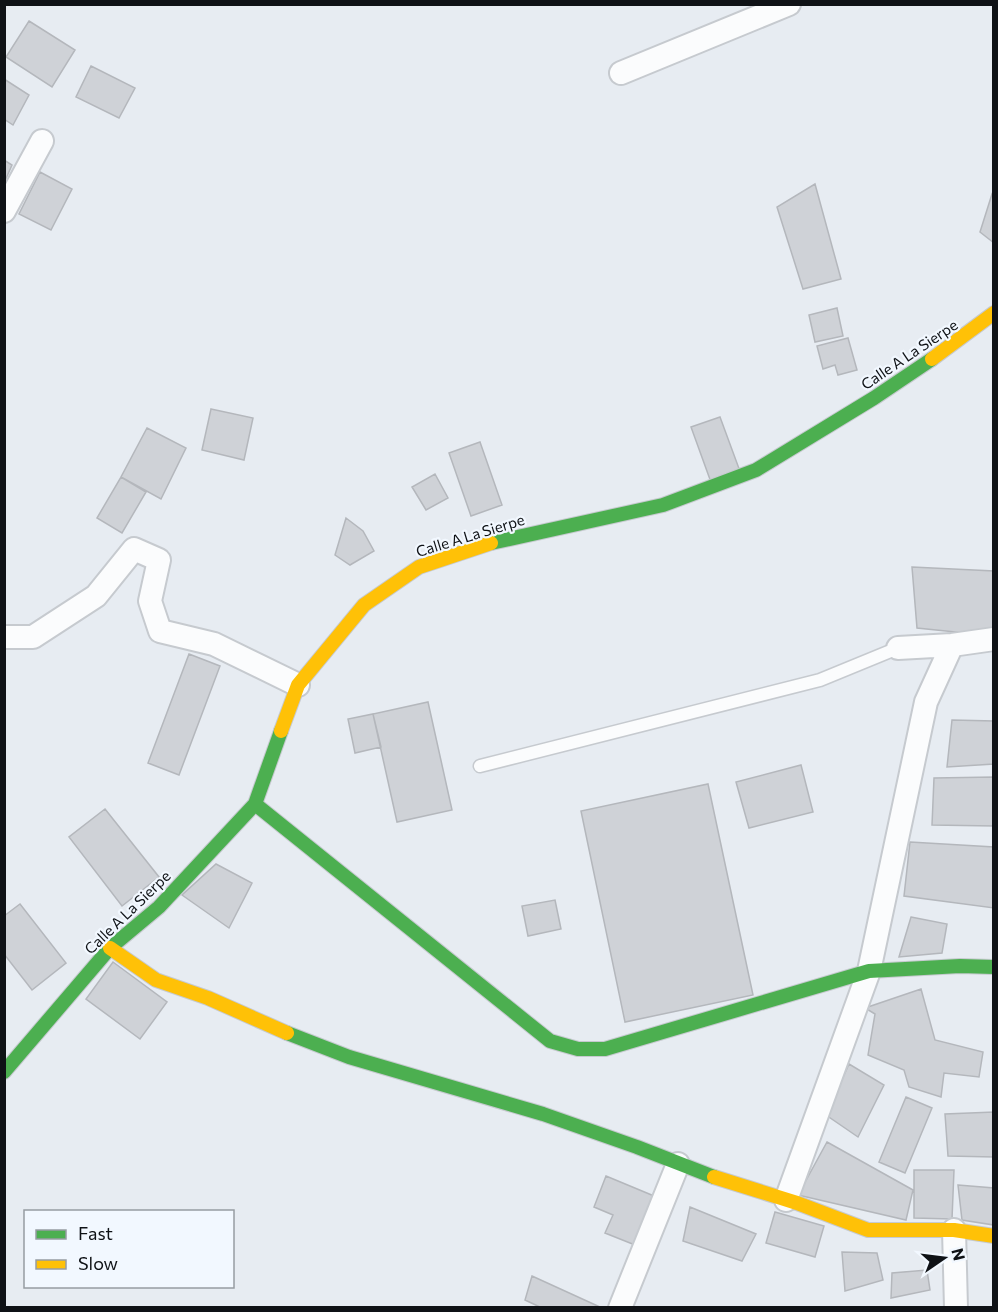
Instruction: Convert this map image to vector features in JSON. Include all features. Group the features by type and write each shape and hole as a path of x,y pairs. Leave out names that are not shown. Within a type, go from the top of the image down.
{"street":[{"path":"621,73 789,4"},
{"path":"4,211 42,141"},
{"name":"Calle A La Sierpe","path":"4,1072 110,948 159,907 255,804 298,685 364,605 419,567 500,540 663,505 756,470 948,350 993,313"},
{"path":"4,637 33,637 96,596 134,549 159,560 150,601 160,631 214,644 298,685"},
{"path":"898,648 952,645 993,639"},
{"path":"786,1200 870,971 927,702 952,645"},
{"path":"255,804 550,1041 578,1049 605,1049 870,971 960,966 993,967"},
{"path":"110,948 156,980 208,998 264,1024 338,1053 543,1114 637,1147 726,1182 786,1200 868,1230 954,1230 993,1236"},
{"path":"620,1308 678,1164"},
{"path":"954,1230 956,1308"}],"lane":[{"path":"480,766 820,680 898,648"}],"building":[{"path":"29,21 75,50 52,87 6,57"},
{"path":"91,66 135,88 119,118 76,97"},
{"path":"4,79 29,95 13,125 4,119"},
{"path":"4,160 12,165 4,183"},
{"path":"40,172 72,189 51,230 19,214"},
{"path":"815,184 841,279 803,289 777,207"},
{"path":"992,194 994,196 994,243 980,232"},
{"path":"837,308 843,336 815,342 809,315"},
{"path":"848,338 857,370 838,375 835,365 823,369 817,346"},
{"path":"211,409 253,418 244,460 202,450"},
{"path":"720,417 741,474 712,485 691,427"},
{"path":"147,428 186,448 161,499 121,477"},
{"path":"480,442 502,505 471,516 449,453"},
{"path":"435,474 448,498 426,510 412,487"},
{"path":"121,477 146,492 122,533 97,518"},
{"path":"346,518 363,531 374,551 350,565 335,555"},
{"path":"912,567 994,571 994,636 917,628"},
{"path":"189,654 220,666 179,775 148,763"},
{"path":"428,702 452,810 397,822 373,714"},
{"path":"373,714 381,747 355,753 348,719"},
{"path":"952,720 994,721 994,764 947,767"},
{"path":"801,765 813,812 749,828 736,782"},
{"path":"994,777 994,826 932,825 934,778"},
{"path":"708,784 753,995 625,1022 581,811"},
{"path":"105,809 159,877 122,906 69,837"},
{"path":"910,842 994,847 994,908 904,896"},
{"path":"216,864 252,883 229,928 182,895"},
{"path":"555,900 561,929 528,936 522,906"},
{"path":"20,904 66,963 32,990 4,954 4,916"},
{"path":"911,917 947,924 942,953 899,957"},
{"path":"113,962 167,1002 140,1039 86,999"},
{"path":"921,989 935,1040 983,1052 979,1077 944,1073 941,1097 909,1087 904,1070 868,1055 875,1014 865,1008"},
{"path":"849,1064 884,1085 858,1137 826,1115"},
{"path":"906,1097 932,1108 905,1173 879,1162"},
{"path":"994,1112 994,1157 948,1156 945,1114"},
{"path":"827,1142 913,1190 906,1220 798,1195"},
{"path":"914,1170 954,1170 952,1219 914,1218"},
{"path":"606,1176 654,1196 635,1245 605,1233 613,1215 594,1207"},
{"path":"958,1185 994,1188 994,1225 962,1220"},
{"path":"690,1207 756,1234 742,1261 683,1241"},
{"path":"775,1212 824,1226 815,1257 766,1243"},
{"path":"842,1252 877,1253 883,1280 845,1291"},
{"path":"927,1270 930,1290 891,1298 892,1273"},
{"path":"532,1276 600,1308 542,1308 525,1300"}],"traffic: fast":[{"path":"491,543 663,505 756,470 874,398 932,359"},
{"path":"4,1072 110,948 159,907 255,804 281,731"},
{"path":"255,804 550,1041 578,1049 605,1049 869,971 960,966 994,967"},
{"path":"287,1033 349,1057 543,1114 714,1177"}],"traffic: slow":[{"path":"932,359 994,313"},
{"path":"281,731 298,685 364,605 419,567 491,543"},
{"path":"110,948 156,980 208,998 287,1033"},
{"path":"714,1177 797,1203 868,1230 954,1230 994,1236"}]}
